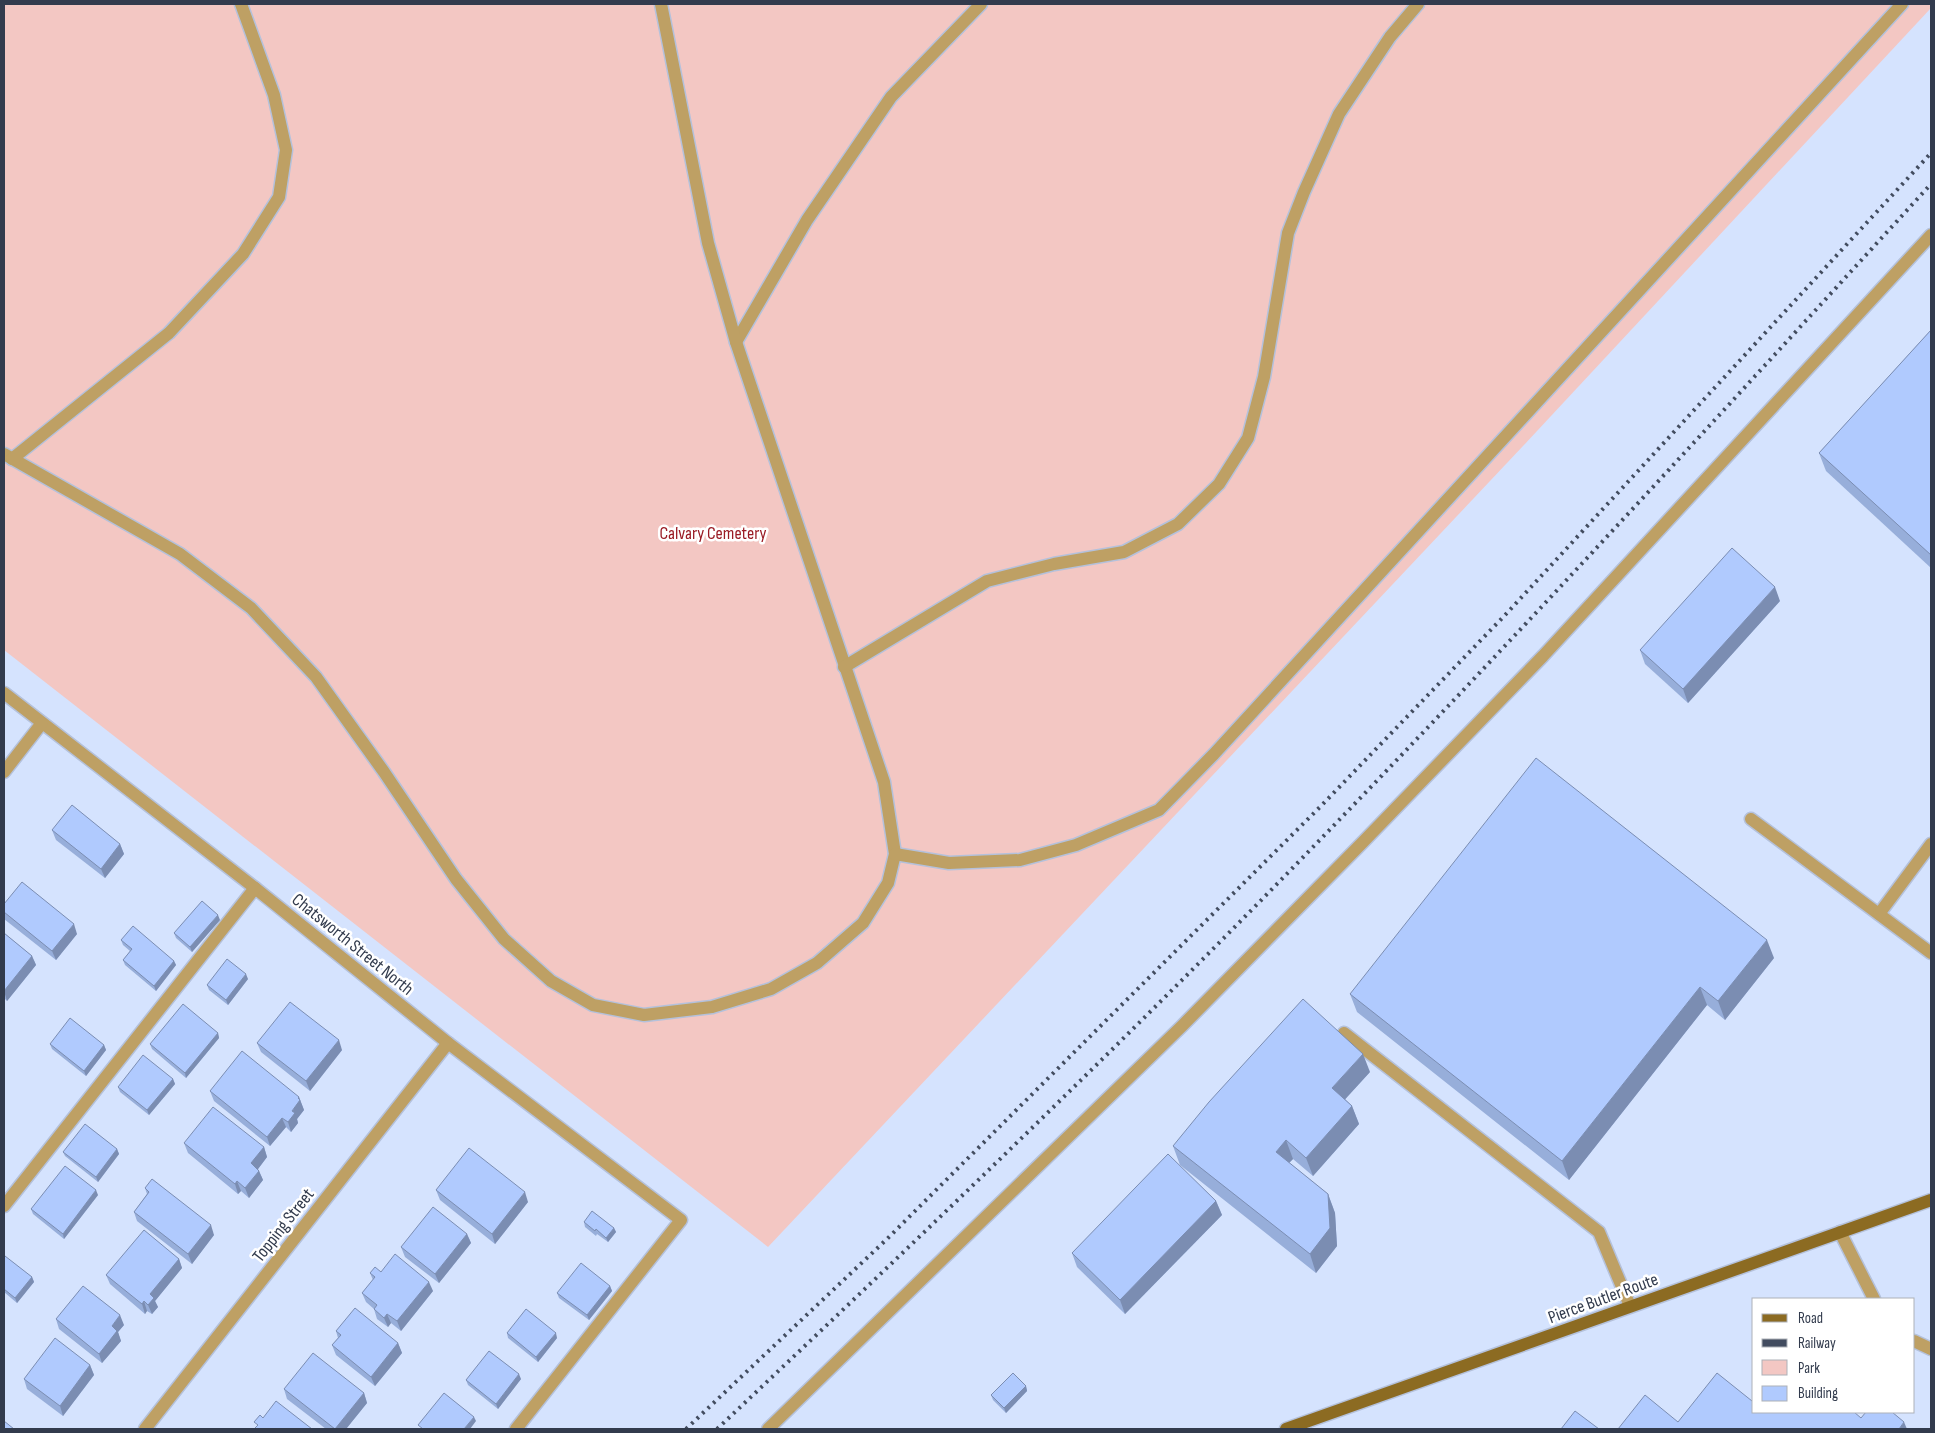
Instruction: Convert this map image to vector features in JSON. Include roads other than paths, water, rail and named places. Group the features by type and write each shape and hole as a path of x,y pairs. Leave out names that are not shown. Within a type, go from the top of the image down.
{"main road":[{"name":"Pierce Butler Route","path":"1286,1429 1931,1200"}],"street":[{"path":"241,4 274,95 286,150 279,197 243,254 169,333 8,456 180,554 251,608 316,677 384,772 456,879 504,939 551,981 593,1005 644,1015 712,1007 771,989 817,963 863,923 888,883 895,854 884,782 736,342 708,243 661,4"},
{"path":"736,342 807,220 891,97 981,4"},
{"path":"844,667 987,581 1054,564 1124,552 1178,524 1219,484 1248,438 1264,377 1288,233 1304,192 1339,114 1390,37 1418,4"},
{"path":"895,854 949,863 1020,860 1076,845 1159,810 1228,739 1902,4"},
{"path":"768,1429 1182,1026 1363,842 1543,656 1931,235"},
{"name":"Chatsworth Street North","path":"4,693 255,888 448,1043 681,1220 516,1429"},
{"path":"4,772 42,724"},
{"path":"1752,819 1931,953"},
{"path":"1879,914 1931,844"},
{"path":"4,1206 255,888"},
{"path":"1344,1033 1599,1232 1630,1306"},
{"name":"Topping Street","path":"145,1429 448,1043"},
{"path":"1840,1232 1873,1298"},
{"path":"1915,1341 1931,1348"}],"railway":[{"path":"686,1429 887,1239 1321,806 1508,612 1931,153"},
{"path":"717,1429 1033,1127 1265,896 1565,582 1931,184"}],"park label":[{"name":"Calvary Cemetery","path":"713,533"}]}
